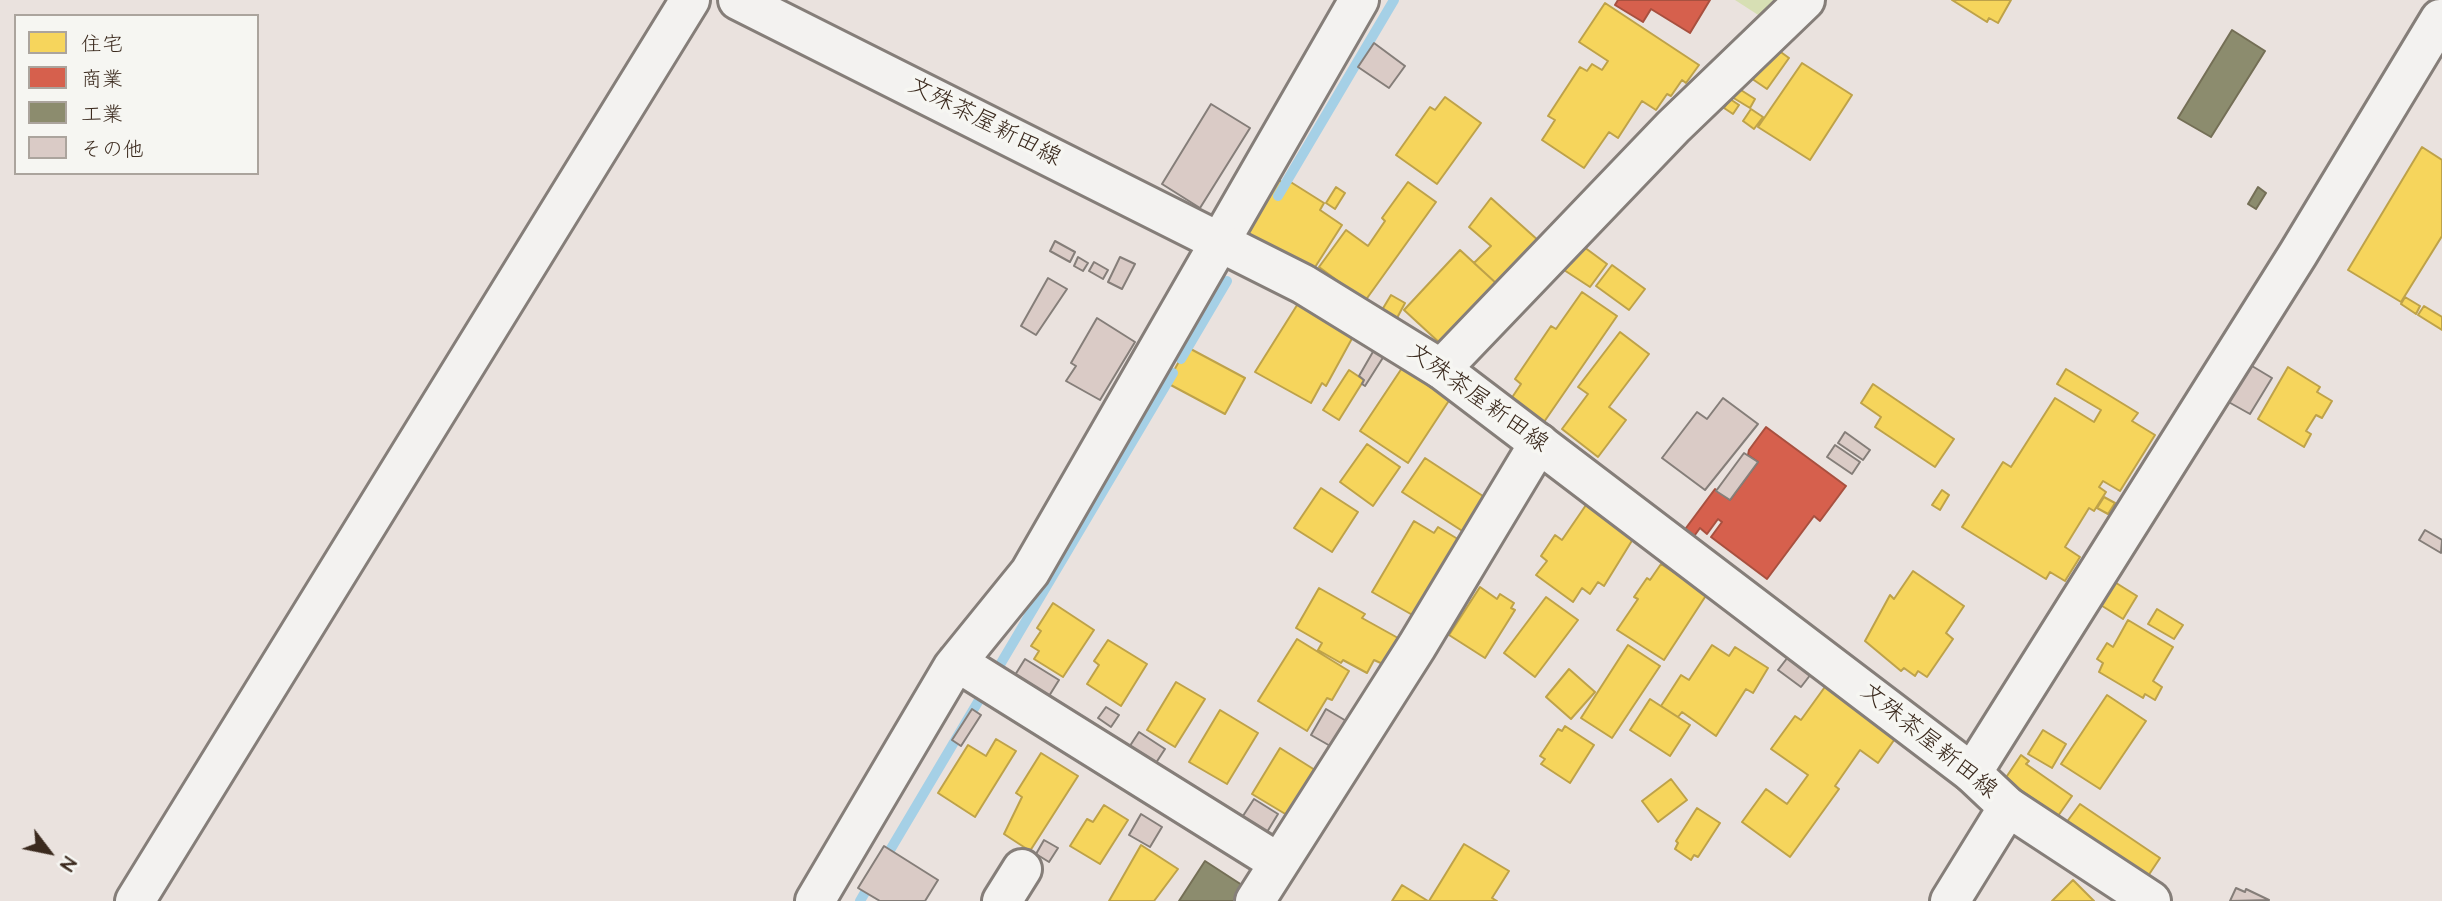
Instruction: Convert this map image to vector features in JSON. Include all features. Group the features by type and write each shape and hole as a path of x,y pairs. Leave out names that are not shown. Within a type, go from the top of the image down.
{"street":[{"path":"135,901 690,0"},
{"name":"文殊茶屋新田線","path":"738,0 1303,284 1441,369 1972,773 2008,807 2132,895"},
{"path":"816,901 957,662 1030,572 1359,0"},
{"path":"1441,369 1673,127 1805,0"},
{"path":"1972,773 2298,254 2434,13"},
{"path":"1255,901 1417,646 1539,443"},
{"path":"957,662 1279,863"},
{"path":"1950,901 2008,807"}],"green space":[{"path":"1735,0 1786,0 1766,20"}],"building: 住宅":[{"path":"1952,0 2011,0 1998,23 1989,18 1987,22"},
{"path":"1605,3 1699,65 1686,83 1682,80 1671,96 1667,94 1656,110 1642,101 1618,138 1609,132 1584,168 1542,140 1555,120 1548,116 1580,67 1587,71 1592,64 1602,70 1608,61 1579,42"},
{"path":"1767,42 1789,58 1767,89 1745,74"},
{"path":"1802,63 1852,95 1810,160 1758,127"},
{"path":"1733,85 1755,99 1750,108 1727,94"},
{"path":"1445,97 1481,123 1437,184 1396,155 1430,107 1435,110"},
{"path":"1730,99 1739,105 1733,114 1724,108"},
{"path":"1751,109 1763,117 1754,129 1743,121"},
{"path":"2422,147 2442,160 2442,236 2401,302 2348,270"},
{"path":"1276,178 1286,185 1289,181 1324,203 1320,210 1342,225 1310,275 1241,232"},
{"path":"1408,182 1436,202 1365,301 1319,267 1346,230 1368,246 1385,221 1382,218"},
{"path":"1336,187 1345,193 1335,209 1326,203"},
{"path":"1491,198 1540,242 1497,284 1474,263 1491,246 1469,227"},
{"path":"1584,247 1607,264 1590,287 1564,270"},
{"path":"1460,250 1497,284 1442,345 1404,310"},
{"path":"1612,265 1645,289 1629,310 1596,286"},
{"path":"1582,292 1617,316 1544,422 1511,399 1521,384 1515,379 1551,326 1556,329"},
{"path":"1391,295 1405,303 1397,318 1382,310"},
{"path":"2405,297 2420,306 2416,314 2401,304"},
{"path":"1299,302 1355,333 1326,386 1322,383 1311,403 1255,372"},
{"path":"2424,306 2442,317 2442,330 2418,315"},
{"path":"1620,332 1649,354 1609,407 1626,420 1598,457 1562,429 1588,394 1578,387"},
{"path":"1187,347 1245,378 1225,414 1167,383"},
{"path":"1406,362 1454,393 1408,463 1360,431"},
{"path":"2288,367 2320,387 2317,392 2332,401 2322,418 2316,415 2306,431 2311,434 2304,447 2258,419"},
{"path":"2066,369 2138,413 2132,421 2155,435 2120,491 2103,481 2099,487 2106,492 2094,511 2089,508 2065,547 2080,557 2065,581 2050,572 2046,579 1962,527 2003,462 2011,467 2055,398 2094,422 2101,410 2057,384"},
{"path":"1349,370 1364,380 1339,420 1323,410"},
{"path":"1873,384 1954,439 1935,467 1875,427 1881,417 1861,403"},
{"path":"1367,444 1400,467 1373,506 1340,482"},
{"path":"1425,458 1489,500 1467,534 1402,492"},
{"path":"1321,488 1358,512 1332,552 1294,528"},
{"path":"1942,490 1949,495 1940,510 1932,505"},
{"path":"2104,497 2115,503 2108,514 2097,508"},
{"path":"1586,505 1633,539 1604,586 1598,582 1590,594 1582,588 1573,602 1536,575 1547,561 1541,556 1555,535 1562,540"},
{"path":"1414,521 1434,533 1438,527 1461,541 1416,617 1372,592"},
{"path":"1661,564 1707,594 1664,660 1617,630 1638,599 1634,597"},
{"path":"1913,571 1964,606 1946,633 1953,639 1927,677 1918,671 1915,676 1904,668 1901,671 1865,641 1890,595 1894,599"},
{"path":"2113,581 2137,596 2123,619 2099,604"},
{"path":"1480,587 1497,599 1500,594 1514,603 1511,608 1515,610 1485,658 1449,635"},
{"path":"1319,588 1365,614 1362,618 1398,638 1383,664 1374,660 1367,673 1343,660 1341,663 1318,650 1322,643 1296,628"},
{"path":"1546,597 1578,620 1535,677 1504,653"},
{"path":"1053,603 1094,630 1063,677 1034,659 1039,651 1031,646 1041,631 1037,628"},
{"path":"2157,609 2183,625 2174,639 2148,624"},
{"path":"2128,620 2173,647 2153,681 2162,687 2155,700 2145,694 2143,698 2099,672 2103,663 2097,659 2107,643 2113,647"},
{"path":"1297,639 1349,671 1332,700 1327,698 1307,731 1258,701"},
{"path":"1108,640 1147,664 1121,706 1087,684 1099,665 1094,661"},
{"path":"1628,645 1660,666 1612,738 1581,718"},
{"path":"1712,645 1729,656 1735,647 1768,668 1753,693 1746,689 1716,736 1682,712 1678,717 1661,706 1681,675 1689,680"},
{"path":"1569,669 1595,692 1571,719 1546,697"},
{"path":"1176,682 1205,699 1175,747 1147,730"},
{"path":"1827,684 1899,733 1878,763 1860,750 1835,786 1839,789 1790,857 1742,822 1766,789 1787,804 1808,775 1771,749 1795,716 1801,720"},
{"path":"2107,695 2146,721 2100,789 2061,764"},
{"path":"1650,699 1690,725 1670,756 1630,730"},
{"path":"1220,710 1258,733 1227,784 1189,762"},
{"path":"1565,726 1594,745 1570,783 1541,764 1545,759 1540,756 1558,729 1562,731"},
{"path":"2043,730 2066,744 2052,768 2028,754"},
{"path":"996,739 1016,751 975,817 938,793 968,745 986,756"},
{"path":"1280,748 1315,770 1287,815 1252,794"},
{"path":"1041,753 1078,776 1030,851 1004,834 1022,797 1016,793"},
{"path":"2021,755 2029,761 2026,764 2072,796 2058,816 2005,779"},
{"path":"1671,779 1687,800 1658,822 1642,801"},
{"path":"2080,804 2160,858 2146,879 2066,823"},
{"path":"1104,805 1128,820 1100,864 1070,846 1087,819 1093,822"},
{"path":"1697,808 1720,823 1698,857 1694,855 1691,860 1675,849 1678,843 1676,841"},
{"path":"1464,844 1509,871 1492,898 1497,901 1429,901"},
{"path":"1141,845 1178,869 1154,901 1109,901"},
{"path":"2073,880 2094,901 2052,901"},
{"path":"1402,885 1428,901 1392,901"}],"building: 商業":[{"path":"1618,0 1710,0 1690,33 1651,9 1643,22 1615,5"},
{"path":"1766,427 1846,486 1820,521 1814,516 1767,579 1711,537 1722,522 1718,519 1707,534 1700,528 1692,539 1683,532 1715,489 1730,500 1758,462 1748,455 1749,450"}],"building: 工業":[{"path":"2232,30 2265,51 2211,137 2178,118"},
{"path":"2258,187 2266,193 2256,209 2248,204"},
{"path":"1205,861 1245,887 1236,901 1179,901"}],"building: その他":[{"path":"1374,43 1405,66 1389,88 1358,67"},
{"path":"1211,104 1250,128 1200,208 1162,184"},
{"path":"1055,241 1075,252 1070,262 1050,251"},
{"path":"1078,257 1088,263 1083,271 1074,266"},
{"path":"1120,257 1135,264 1122,289 1108,282"},
{"path":"1094,262 1108,270 1103,279 1089,271"},
{"path":"1048,278 1067,289 1036,335 1021,326"},
{"path":"1097,318 1135,342 1100,400 1066,381 1076,366 1071,363"},
{"path":"1374,350 1384,356 1365,386 1362,384 1364,380 1359,376"},
{"path":"2247,363 2272,378 2250,414 2225,400"},
{"path":"1723,398 1758,424 1705,490 1662,458 1697,412 1707,419"},
{"path":"1845,432 1870,450 1863,460 1838,443"},
{"path":"1835,445 1860,462 1852,474 1827,457"},
{"path":"1744,453 1758,462 1730,500 1716,491"},
{"path":"2425,530 2442,540 2441,553 2419,540"},
{"path":"1788,657 1811,674 1801,687 1778,670"},
{"path":"1025,659 1059,680 1044,704 1010,683"},
{"path":"1106,707 1119,715 1111,727 1098,718"},
{"path":"972,709 981,715 961,746 952,740"},
{"path":"1326,709 1348,722 1332,747 1311,735"},
{"path":"1139,732 1165,749 1150,772 1124,755"},
{"path":"1254,799 1278,814 1264,837 1239,822"},
{"path":"1141,814 1162,827 1150,847 1129,835"},
{"path":"1044,840 1058,848 1049,862 1036,854"},
{"path":"884,846 938,880 925,901 880,901 858,888"},
{"path":"2236,888 2245,892 2246,889 2269,900 2230,901"}],"waterway":[{"path":"1278,196 1394,0"},
{"path":"1181,359 1227,281"},
{"path":"883,862 1173,373"},
{"path":"860,901 871,882"}]}
